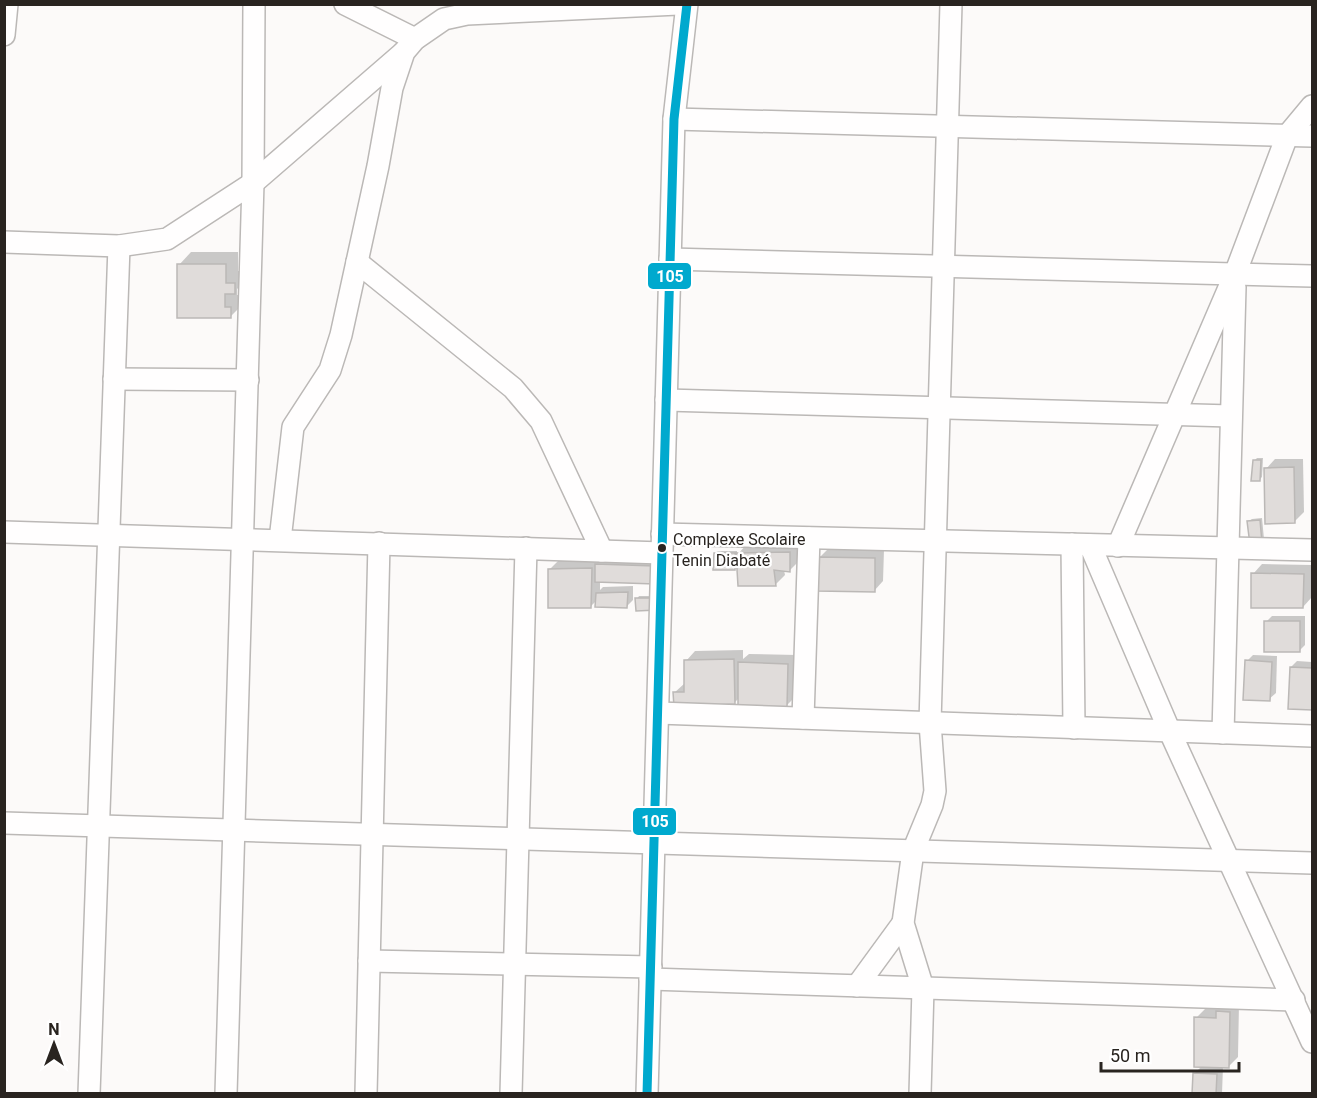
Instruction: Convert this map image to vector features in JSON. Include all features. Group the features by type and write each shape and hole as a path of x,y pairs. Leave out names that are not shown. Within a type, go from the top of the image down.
{"street":[{"path":"4,35 7,4"},
{"path":"226,1094 248,380 253,183 254,4"},
{"path":"345,4 410,46"},
{"path":"4,242 119,246 167,239 253,183 410,46 444,11 467,14 678,4"},
{"path":"647,1094 674,119 687,4"},
{"path":"920,1094 922,988 903,923 914,851 935,791 930,723 951,4"},
{"path":"280,540 293,427 330,370 341,335 378,166 392,88 410,46"},
{"path":"1118,546 1235,274 1287,136 1312,106"},
{"path":"674,119 1312,136"},
{"path":"89,1094 119,246"},
{"path":"670,259 1312,276"},
{"path":"357,262 513,388 541,421 602,550"},
{"path":"1223,733 1235,274"},
{"path":"114,379 248,380"},
{"path":"666,400 1232,416"},
{"path":"4,532 602,550 662,543 809,538 1312,550"},
{"path":"803,718 809,538"},
{"path":"366,1094 379,543"},
{"path":"1074,728 1081,545"},
{"path":"1081,545 1170,732 1312,1042"},
{"path":"511,1094 526,548"},
{"path":"658,713 1312,736"},
{"path":"4,823 1312,862"},
{"path":"857,986 903,923"},
{"path":"369,961 515,964 857,986 1294,1000"}],"building":[{"path":"177,264 226,264 226,283 235,283 235,294 225,294 225,307 231,307 231,318 177,318"},
{"path":"1253,460 1261,460 1260,481 1251,481"},
{"path":"1294,467 1295,523 1265,524 1264,468"},
{"path":"1260,520 1262,543 1250,545 1247,521"},
{"path":"790,552 790,572 774,570 776,586 738,586 736,553"},
{"path":"714,553 735,553 735,570 713,570"},
{"path":"818,557 875,558 875,592 817,591"},
{"path":"595,564 655,566 655,584 595,582"},
{"path":"592,568 591,608 548,608 548,569"},
{"path":"1251,573 1304,574 1303,608 1251,608"},
{"path":"628,592 627,608 595,607 596,593"},
{"path":"635,598 657,598 657,610 636,611"},
{"path":"1264,621 1300,621 1300,652 1264,652"},
{"path":"734,659 735,704 674,707 673,692 684,692 684,660"},
{"path":"1245,660 1272,662 1270,701 1243,700"},
{"path":"738,662 788,664 787,707 738,707"},
{"path":"1290,667 1312,668 1312,710 1288,709"},
{"path":"1216,1011 1230,1012 1229,1068 1194,1067 1194,1017 1216,1018"},
{"path":"1193,1073 1217,1074 1216,1094 1192,1094"}],"transit line":[{"name":"105","path":"647,1094 674,119 687,4"}],"place":[{"name":"Complexe Scolaire Tenin Diabaté","path":"662,548"}]}
